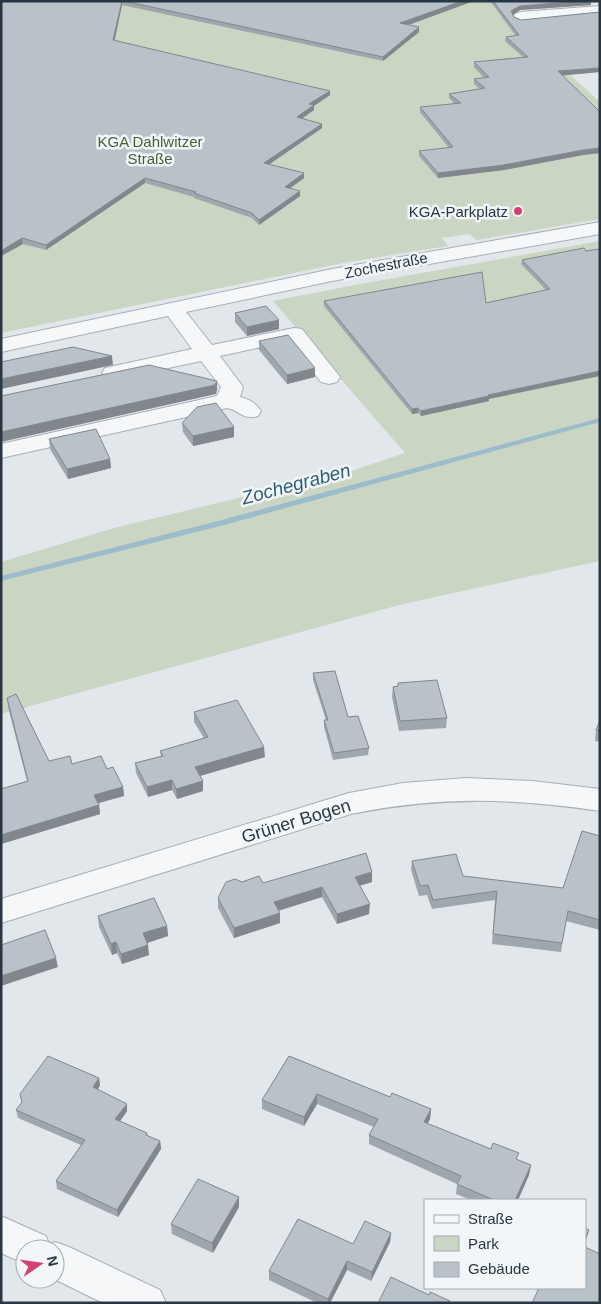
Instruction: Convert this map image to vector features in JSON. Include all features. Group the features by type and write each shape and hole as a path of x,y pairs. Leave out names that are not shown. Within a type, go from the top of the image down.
{"street":[{"path":"520,17 600,10"},
{"name":"Zochestraße","path":"1,346 400,262 600,228"},
{"path":"173,309 232,387 227,400"},
{"path":"94,378 294,334 329,377"},
{"path":"1,451 227,400 240,404 250,411"},
{"name":"Grüner Bogen","path":"1,911 350,804 386,797 421,792 497,789 528,790 600,800"},
{"path":"1,1234 15,1241"},
{"path":"65,1265 146,1303"}],"green space":[{"name":"KGA Dahlwitzer Straße","path":"1,1 504,1 545,52 600,102 600,219 477,240 469,234 442,238 448,246 348,262 1,333"},
{"path":"600,241 600,561 403,604 1,714 1,562 114,528 351,471 405,453 273,301"}],"building":[{"path":"1,1 122,1 113,40 330,91 309,104 314,105 297,117 322,124 264,163 304,173 285,187 300,191 259,220 252,213 194,193 196,192 145,178 46,245 22,238 1,251"},
{"path":"124,1 462,1 400,23 419,27 383,57"},
{"path":"493,1 582,1 520,6 511,11 514,17 521,20 600,12 600,68 558,71 600,112 600,148 504,165 438,173 419,151 453,147 420,107 461,103 449,94 485,88 474,79 489,77 474,62 528,57 506,37 519,35"},
{"path":"584,248 586,251 600,249 600,371 421,411 418,408 412,409 324,301 482,272 486,303 550,289 522,260"},
{"path":"266,306 279,320 247,327 235,313"},
{"path":"288,335 315,368 287,375 259,341"},
{"path":"73,347 112,356 1,379 1,362"},
{"path":"149,365 217,381 215,385 1,432 1,396"},
{"path":"216,403 234,427 193,436 182,423 197,407"},
{"path":"96,429 110,459 67,469 49,439"},
{"path":"335,671 348,717 358,716 369,748 334,753 324,720 328,720 313,673"},
{"path":"437,680 447,718 400,721 393,687 398,686 398,683"},
{"path":"16,694 49,761 70,756 72,764 101,756 107,769 113,767 123,787 94,795 99,805 1,835 1,789 28,781 7,698"},
{"path":"237,700 264,747 195,767 203,781 176,789 172,780 147,787 135,763 163,756 160,751 208,737 194,712"},
{"path":"600,720 600,731 596,730"},
{"path":"582,831 600,836 600,920 568,911 562,943 493,934 497,891 433,900 428,885 420,886 412,861 456,854 463,876 563,888"},
{"path":"366,853 372,872 355,877 370,904 337,914 322,887 274,902 280,913 234,928 218,898 226,882 235,879 242,882 259,876 263,883"},
{"path":"154,898 167,926 143,933 148,945 121,954 116,942 111,944 98,916"},
{"path":"45,930 56,958 1,976 1,945"},
{"path":"48,1056 99,1078 93,1087 127,1104 115,1119 160,1141 117,1210 56,1181 85,1140 16,1110 22,1102 20,1094"},
{"path":"289,1056 390,1097 392,1093 431,1109 424,1122 491,1149 493,1143 519,1153 516,1159 531,1165 515,1199 492,1199 457,1184 461,1176 369,1135 378,1119 317,1094 304,1117 262,1100"},
{"path":"198,1179 239,1197 212,1243 171,1224"},
{"path":"298,1219 353,1244 365,1221 391,1233 372,1272 347,1261 328,1299 269,1271"},
{"path":"586,1247 600,1254 600,1303 532,1303 539,1289 586,1289"},
{"path":"391,1277 429,1295 430,1292 450,1301 450,1303 378,1303"}],"waterway":[{"name":"Zochegraben","path":"1,579 217,524 600,420"}],"place":[{"name":"KGA-Parkplatz","path":"518,211"}]}
